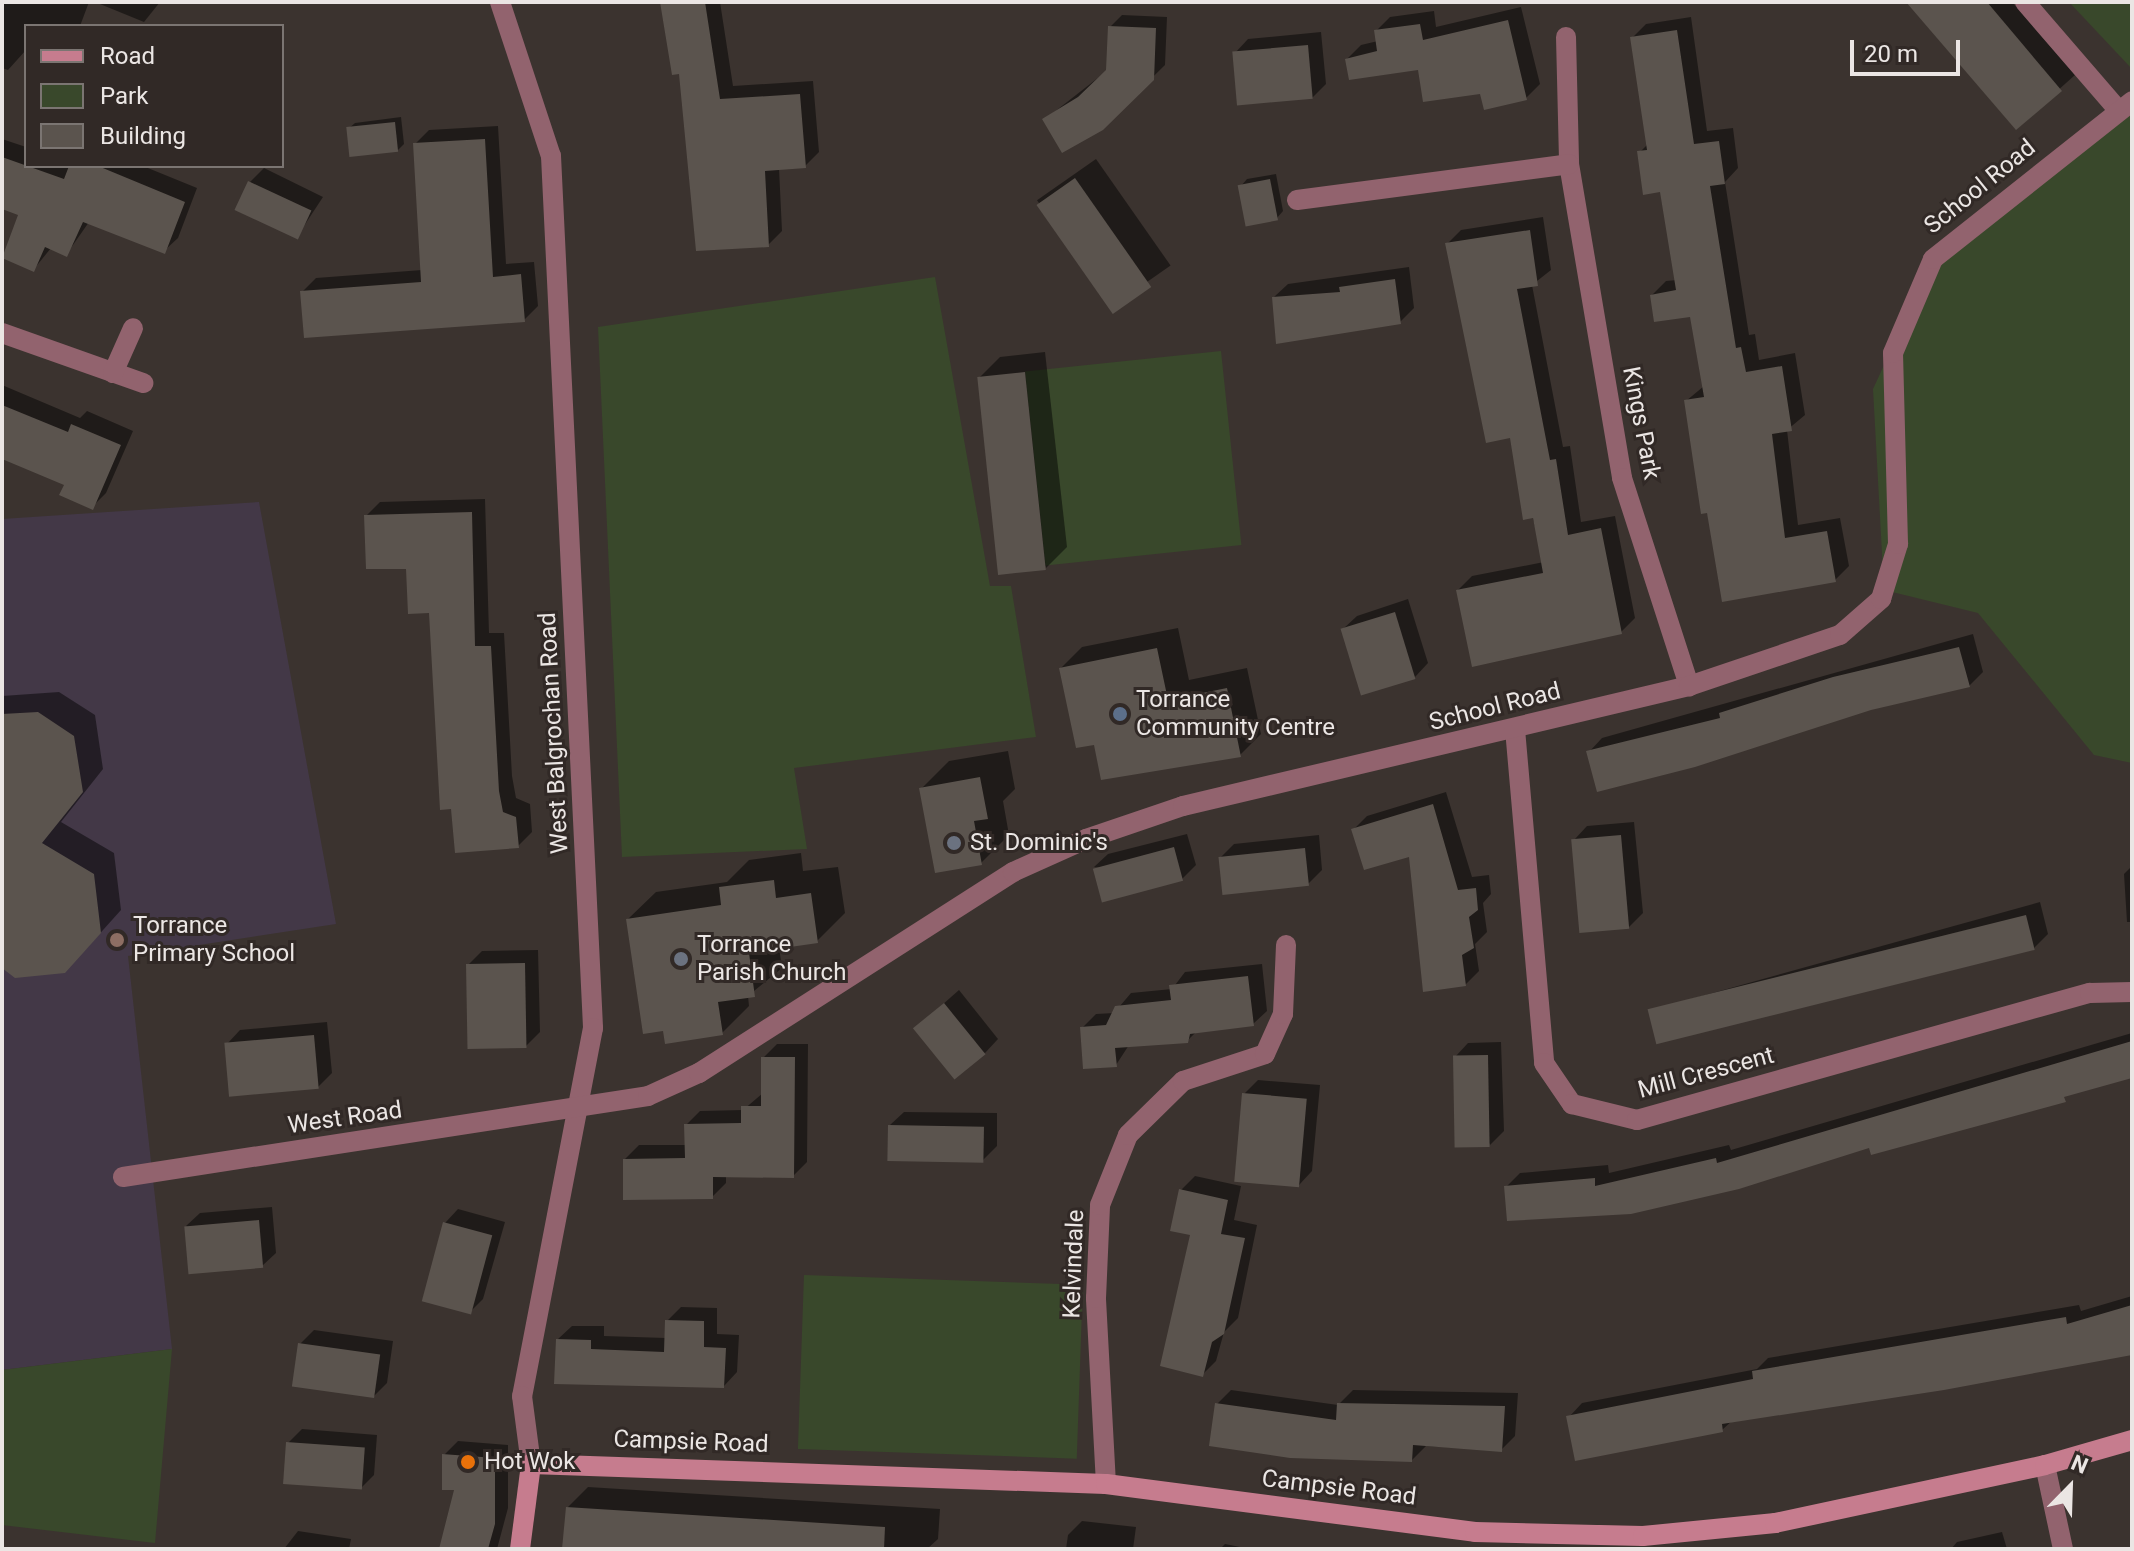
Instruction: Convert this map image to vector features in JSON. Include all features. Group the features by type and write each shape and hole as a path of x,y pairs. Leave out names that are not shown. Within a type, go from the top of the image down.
{"main road":[{"name":"Campsie Road","path":"531,1464 1106,1484 1475,1532 1643,1536 1775,1523 2045,1465 2132,1440"},
{"path":"520,1549 531,1464"}],"street":[{"name":"West Balgrochan Road","path":"500,2 551,156 593,1028 522,1396 531,1464"},
{"path":"2025,2 2126,106"},
{"name":"Kings Park","path":"1566,37 1569,164 1622,478 1689,686"},
{"name":"School Road","path":"575,1110 648,1096 699,1073 1013,872 1086,839 1183,806 1689,686 1840,635 1881,599 1898,544 1893,353 1933,259 2126,106"},
{"path":"1297,200 1569,164"},
{"path":"113,373 133,328"},
{"path":"2,333 143,383"},
{"name":"Mill Crescent","path":"1515,729 1544,1063 1572,1104 1637,1120 2090,993 2132,992"},
{"name":"Kelvindale","path":"1106,1484 1096,1298 1100,1205 1128,1135 1183,1081 1265,1054 1283,1014 1286,945"},
{"name":"West Road","path":"123,1177 575,1110"},
{"path":"2045,1465 2063,1549"}],"shaded area":[{"name":"Torrance Primary School","path":"259,502 336,924 128,956 172,1349 2,1370 2,519"}],"green space":[{"path":"2069,2 2132,2 2132,69"},
{"path":"2132,101 2132,763 2094,755 1978,613 1884,590 1873,389 1933,259"},
{"path":"935,277 990,586 1011,586 1036,737 794,768 807,849 622,857 598,327"},
{"path":"1221,351 1241,545 1045,566 1025,372"},
{"path":"804,1275 1083,1285 1077,1459 798,1449"},
{"path":"172,1349 155,1543 2,1525 2,1370"}],"building":[{"path":"660,2 705,2 720,99 800,94 806,168 765,171 769,247 696,251 679,74 672,75"},
{"path":"1906,2 1987,2 2062,91 2016,130"},
{"path":"1508,20 1527,100 1484,110 1480,94 1423,102 1418,70 1349,80 1345,59 1377,51 1374,30 1420,24 1423,40"},
{"path":"1108,26 1156,28 1154,80 1103,130 1062,153 1042,119 1078,97 1106,70"},
{"path":"1677,30 1694,144 1719,141 1725,184 1710,186 1736,348 1741,347 1746,372 1782,366 1792,431 1772,434 1785,538 1827,531 1836,582 1722,602 1707,513 1701,514 1684,400 1704,397 1690,317 1654,322 1650,295 1676,290 1660,192 1643,195 1637,151 1647,150 1630,37"},
{"path":"1308,45 1313,99 1237,105 1232,52"},
{"path":"395,122 398,152 349,157 346,127"},
{"path":"485,139 493,277 521,274 525,322 304,338 300,291 421,282 413,143"},
{"path":"2,157 24,165 24,168 64,179 68,168 103,168 185,202 165,254 83,222 67,257 45,247 34,272 2,258 18,215 2,209"},
{"path":"1075,178 1151,287 1113,314 1036,205"},
{"path":"1270,179 1278,220 1246,227 1238,185"},
{"path":"248,181 311,211 298,240 234,210"},
{"path":"1530,230 1538,286 1517,289 1550,460 1556,459 1568,535 1601,528 1622,634 1472,667 1456,590 1543,573 1533,518 1523,520 1510,438 1486,443 1445,243"},
{"path":"1395,279 1401,324 1276,344 1272,297 1340,292 1339,287"},
{"path":"1025,372 1046,570 998,575 977,377"},
{"path":"2,405 68,432 71,424 121,445 93,510 59,495 64,485 2,459"},
{"path":"472,512 475,646 491,646 499,791 503,812 516,817 519,848 455,853 451,809 440,810 429,613 408,614 406,569 366,569 364,515"},
{"path":"1395,612 1415,679 1361,696 1340,629"},
{"path":"1959,647 1970,687 1871,710 1695,767 1597,792 1586,751 1720,718 1719,713 1833,677"},
{"name":"Torrance Community Centre","path":"1157,648 1168,700 1227,688 1241,757 1101,780 1094,745 1076,748 1059,668"},
{"path":"38,712 74,736 83,792 42,843 94,874 101,933 65,973 15,978 2,968 2,714"},
{"name":"St. Dominic's","path":"980,777 988,819 974,821 982,865 935,873 919,788"},
{"path":"1433,804 1458,890 1476,888 1478,910 1469,917 1474,948 1462,955 1466,986 1423,992 1409,857 1364,870 1351,829"},
{"path":"1621,835 1629,929 1579,933 1571,839"},
{"path":"1174,847 1183,881 1102,903 1093,869"},
{"path":"1305,848 1309,886 1222,895 1218,857"},
{"name":"Torrance Parish Church","path":"774,880 776,898 811,893 818,943 749,953 755,997 718,1002 723,1035 665,1044 663,1031 643,1034 626,919 721,905 719,887"},
{"path":"2026,915 2035,950 1656,1044 1648,1009"},
{"path":"525,963 526,1048 467,1049 466,964"},
{"path":"1248,976 1254,1026 1190,1034 1188,1043 1115,1048 1117,1067 1083,1069 1080,1027 1106,1025 1115,1006 1171,1000 1169,985"},
{"path":"944,1003 986,1054 954,1079 913,1028"},
{"path":"314,1035 319,1089 229,1097 224,1043"},
{"path":"2132,1041 2132,1078 2064,1097 2066,1102 1871,1155 1869,1148 1739,1189 1631,1214 1507,1221 1504,1186 1595,1178 1595,1186 1716,1158 1717,1163"},
{"path":"1488,1055 1490,1147 1455,1148 1453,1056"},
{"path":"761,1057 795,1057 794,1178 713,1177 713,1199 623,1200 623,1159 685,1158 684,1124 741,1123 741,1106 761,1106"},
{"path":"1242,1093 1307,1099 1299,1187 1234,1182"},
{"path":"888,1125 984,1127 983,1163 887,1161"},
{"path":"1179,1189 1228,1200 1221,1234 1245,1238 1224,1334 1212,1342 1203,1377 1160,1366 1190,1235 1170,1231"},
{"path":"259,1220 263,1268 188,1274 184,1227"},
{"path":"443,1222 492,1235 471,1314 422,1301"},
{"path":"2132,1305 2132,1355 1944,1390 1722,1424 1723,1432 1575,1461 1566,1416 1753,1379 1752,1371 2066,1317 2067,1324"},
{"path":"665,1320 704,1321 704,1347 726,1348 724,1388 554,1384 556,1339 591,1340 591,1349 664,1352"},
{"path":"298,1343 380,1355 374,1398 292,1387"},
{"path":"1215,1403 1336,1420 1337,1403 1505,1406 1502,1452 1413,1445 1412,1462 1290,1458 1209,1446"},
{"path":"286,1442 365,1448 362,1489 283,1484"},
{"path":"442,1454 495,1458 495,1524 488,1549 439,1549 454,1490 442,1490"},
{"path":"566,1507 885,1527 884,1549 562,1549"}],"place":[{"name":"Torrance Community Centre","path":"1120,714"},
{"name":"St. Dominic's","path":"954,843"},
{"name":"Torrance Primary School","path":"117,940"},
{"name":"Torrance Parish Church","path":"681,959"},
{"name":"Hot Wok","path":"468,1462"}]}
